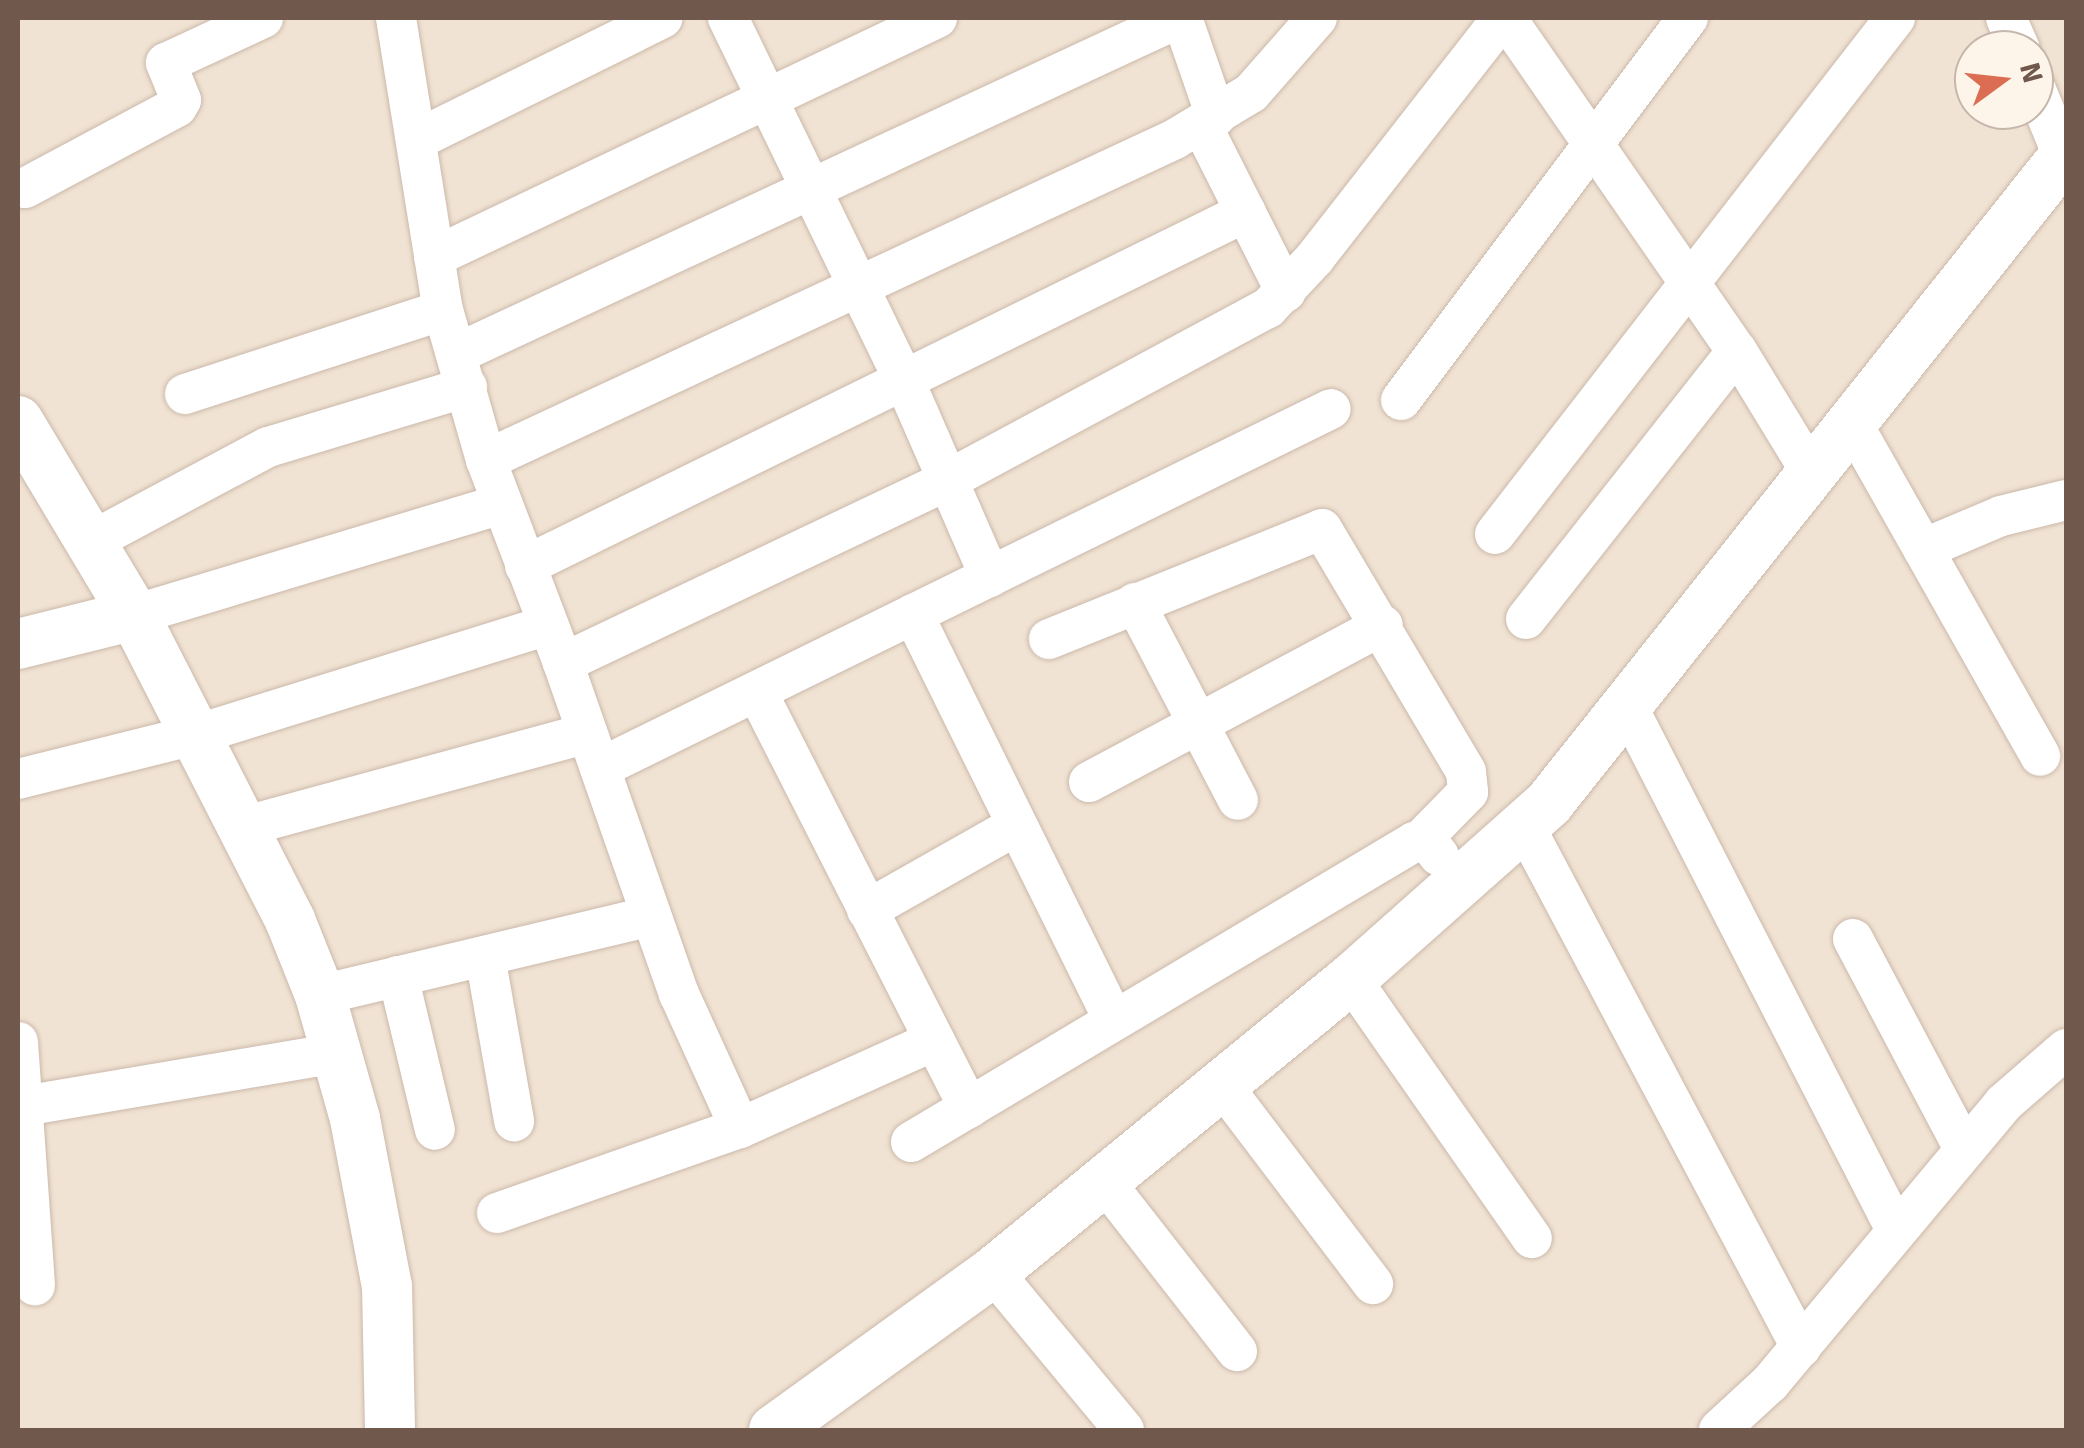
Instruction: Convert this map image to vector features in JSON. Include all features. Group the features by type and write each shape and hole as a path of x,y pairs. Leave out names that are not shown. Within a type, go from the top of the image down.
{"street":[{"path":"25,188 177,108 181,100 166,62 263,18"},
{"path":"396,18 444,310 486,460 652,916 740,1128"},
{"path":"416,140 598,32 663,18"},
{"path":"728,18 904,380 990,576"},
{"path":"434,257 937,18"},
{"path":"90,542 268,446 461,371 808,185 1180,18 1208,120 1246,212 1286,292"},
{"path":"563,663 950,479 1268,308 1286,292 1504,18 1737,352 1814,478"},
{"path":"1401,400 1688,18"},
{"path":"1495,534 1895,18"},
{"path":"486,460 1208,120 1284,61 1314,19"},
{"path":"774,1430 992,1272 1351,979 1525,826 1814,478 2065,156 2054,130"},
{"path":"526,566 1246,212"},
{"path":"185,394 444,310"},
{"path":"1526,619 1737,352"},
{"path":"242,827 593,751 756,692 1331,410"},
{"path":"18,420 134,615 242,827 320,994 387,1286 390,1430"},
{"path":"1853,424 2040,756"},
{"path":"1923,549 2002,516 2066,500"},
{"path":"18,644 134,615 502,504"},
{"path":"911,1142 1422,839 1468,792 1468,782 1336,543 1312,528 1049,640"},
{"path":"1135,603 1238,800"},
{"path":"913,614 1014,827 1114,1019"},
{"path":"18,779 195,735 548,625"},
{"path":"1089,782 1383,625"},
{"path":"756,692 969,1108"},
{"path":"1628,706 1895,1228"},
{"path":"1525,826 1801,1347"},
{"path":"867,910 1014,827"},
{"path":"1422,839 1458,884"},
{"path":"320,994 652,916"},
{"path":"1852,939 1964,1149"},
{"path":"485,956 514,1121"},
{"path":"398,976 435,1130"},
{"path":"1351,979 1532,1238"},
{"path":"497,1213 740,1128 934,1041"},
{"path":"18,1042 35,1285"},
{"path":"1718,1430 1801,1347 1895,1228 2037,1069 2066,1050"},
{"path":"21,1106 336,1053"},
{"path":"1222,1084 1373,1284"},
{"path":"1104,1181 1236,1351"},
{"path":"992,1272 1124,1430"}],"shaded area":[{"path":"18,18 2066,18 2066,1430 18,1430"}]}
